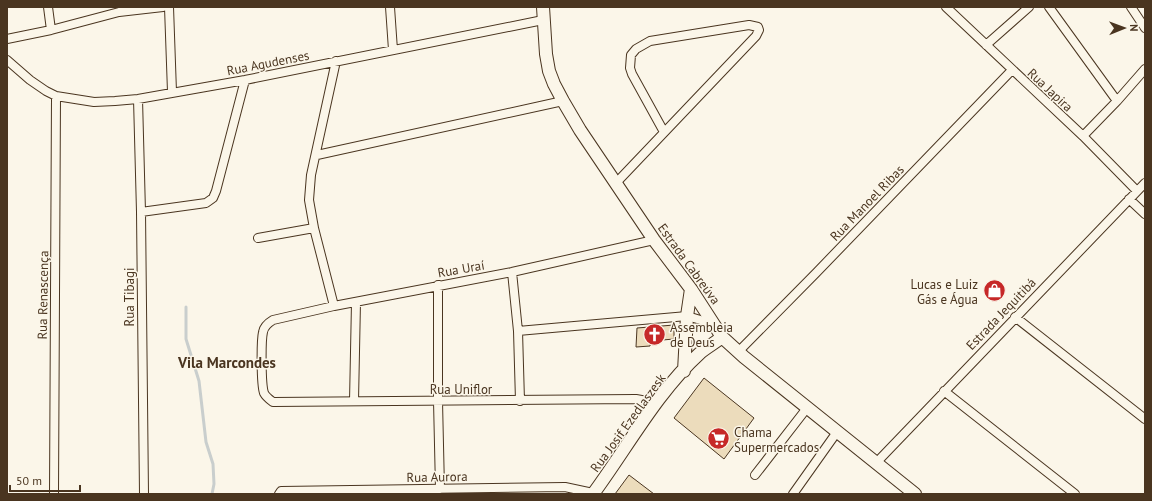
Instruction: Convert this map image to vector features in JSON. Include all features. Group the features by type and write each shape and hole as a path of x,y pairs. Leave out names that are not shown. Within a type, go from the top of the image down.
{"main road":[{"name":"Estrada Cabreúva","path":"543,7 543,20 549,71 563,101 580,130 654,240 691,289 722,337 738,352 915,494"},
{"path":"684,370 687,316 691,289"},
{"name":"Rua Josif Ezedlaszesk","path":"593,494 655,405 700,353 722,337"}],"street":[{"path":"48,7 51,30"},
{"path":"7,39 51,30 119,9 163,7"},
{"path":"170,7 172,92"},
{"path":"390,7 393,50"},
{"name":"Rua Japira","path":"946,7 1082,136 1137,191"},
{"path":"986,45 1029,7"},
{"path":"1049,7 1117,101"},
{"path":"1131,7 1145,28"},
{"name":"Rua Agudenses","path":"7,60 30,80 56,96 94,102 138,99 246,80 543,20"},
{"path":"616,183 756,36 759,30 758,27 749,25 650,41 636,49 631,55 630,62 632,74 664,132"},
{"path":"334,306 314,228 310,188 336,61"},
{"path":"1082,136 1117,101 1145,69"},
{"name":"Rua Manoel Ribas","path":"738,352 1012,70"},
{"path":"141,212 206,203 213,198 246,80"},
{"name":"Rua Renascença","path":"54,494 56,96"},
{"name":"Rua Tibagi","path":"138,99 141,212 144,494"},
{"path":"317,155 563,101"},
{"name":"Estrada Jequitibá","path":"876,463 1145,182"},
{"path":"1129,199 1145,214"},
{"path":"258,238 314,228"},
{"name":"Rua Uraí","path":"268,399 264,393 263,387 263,332 267,324 273,320 438,285 512,272 654,240"},
{"path":"512,272 518,331 520,401"},
{"path":"438,285 440,490"},
{"path":"354,400 356,302"},
{"path":"518,331 687,316 714,324"},
{"path":"1015,317 1145,418"},
{"path":"944,391 1075,494"},
{"name":"Rua Uniflor","path":"268,399 273,402 354,400 438,402 636,399 647,401 655,405"},
{"path":"754,475 807,408"},
{"path":"793,494 837,432"},
{"name":"Rua Aurora","path":"280,493 565,487 593,494"}],"building":[{"name":"Assembleia de Deus","path":"674,325 674,339 651,341 650,346 636,347 637,328"},
{"name":"Chama Supermercados","path":"704,378 754,418 724,459 674,418"},
{"path":"629,475 654,494 615,494"}],"waterway":[{"path":"186,307 186,339 199,381 206,442 213,464 214,484 212,494"}],"place":[{"name":"Lucas e Luiz Gás e Água","path":"994,291"},
{"name":"Assembleia de Deus","path":"655,334"},
{"name":"Chama Supermercados","path":"719,439"}],"district":[{"name":"Vila Marcondes","path":"227,362"}]}
